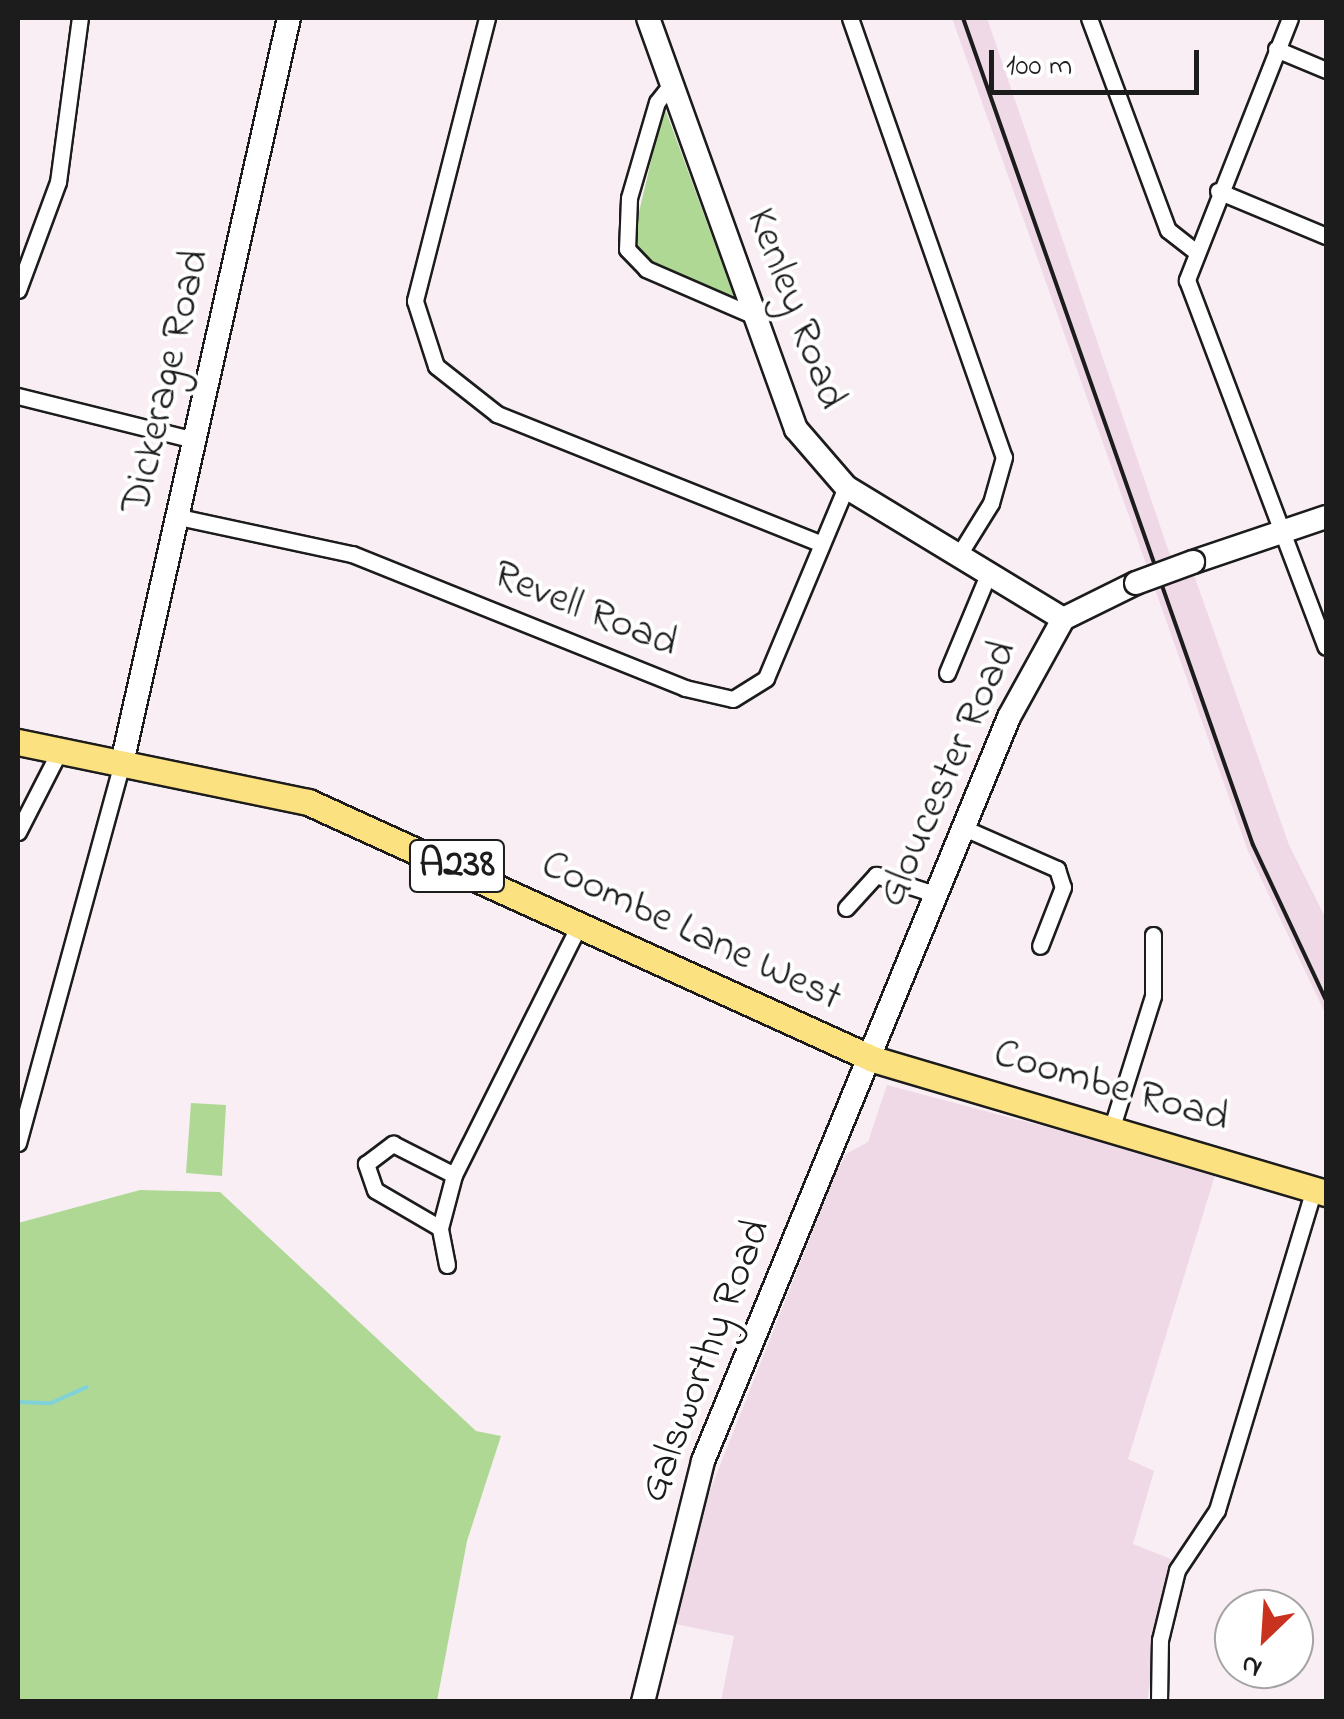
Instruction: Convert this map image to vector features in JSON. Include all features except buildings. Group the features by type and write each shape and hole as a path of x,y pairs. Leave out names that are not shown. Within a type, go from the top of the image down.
{"main road":[{"name":"Coombe Lane West","path":"18,742 318,805 873,1060"},
{"name":"Coombe Road","path":"873,1060 1320,1191"}],"street":[{"path":"18,290 58,182 80,18"},
{"name":"Dickerage Road","path":"122,764 191,439 289,18"},
{"path":"487,18 415,300 436,366 497,414 820,543"},
{"name":"Kenley Road","path":"648,18 796,428 846,487 1063,619"},
{"path":"850,18 1004,457 991,503 960,553"},
{"path":"1089,18 1168,230 1194,250"},
{"path":"1290,18 1194,250 1188,280 1278,534 1326,647"},
{"path":"1276,50 1326,70"},
{"path":"672,83 657,102 629,198 627,249 646,269 757,318"},
{"path":"1218,192 1326,236"},
{"path":"18,396 191,439"},
{"name":"Revell Road","path":"174,516 352,554 716,699 745,694 766,678 846,487"},
{"name":"Gloucester Road","path":"873,1060 935,894 1026,679 1063,619 1136,583 1326,518"},
{"path":"947,672 989,572"},
{"path":"18,832 60,750"},
{"path":"18,1144 122,764"},
{"path":"964,828 1057,869 1063,887 1040,946"},
{"path":"866,859 870,876"},
{"path":"870,876 935,894"},
{"path":"846,908 870,876"},
{"path":"447,1266 440,1228 454,1175 578,927"},
{"path":"1112,1130 1155,983 1153,936"},
{"path":"1136,980 1155,983"},
{"name":"Galsworthy Road","path":"643,1702 703,1460 873,1060"},
{"path":"440,1228 375,1190 366,1164 393,1144 454,1175"},
{"path":"1159,1702 1160,1640 1177,1570 1216,1510 1320,1191"}],"shaded area":[{"path":"952,18 987,18 1170,555 1193,572 1289,845 1326,919 1326,1015 1248,851"},
{"path":"887,1085 1216,1172 1128,1459 1154,1471 1133,1544 1171,1559 1147,1701 721,1701 734,1636 671,1623 698,1521 835,1175 846,1154 868,1142"}],"green space":[{"path":"664,106 734,296 646,265 631,246"},
{"path":"191,1103 226,1105 222,1176 186,1173"},
{"path":"140,1190 220,1192 476,1431 501,1436 467,1541 437,1701 18,1701 18,1223"}],"waterway":[{"path":"18,1402 51,1403 87,1387"}],"railway":[{"path":"963,18 1253,845 1326,1000"}]}
